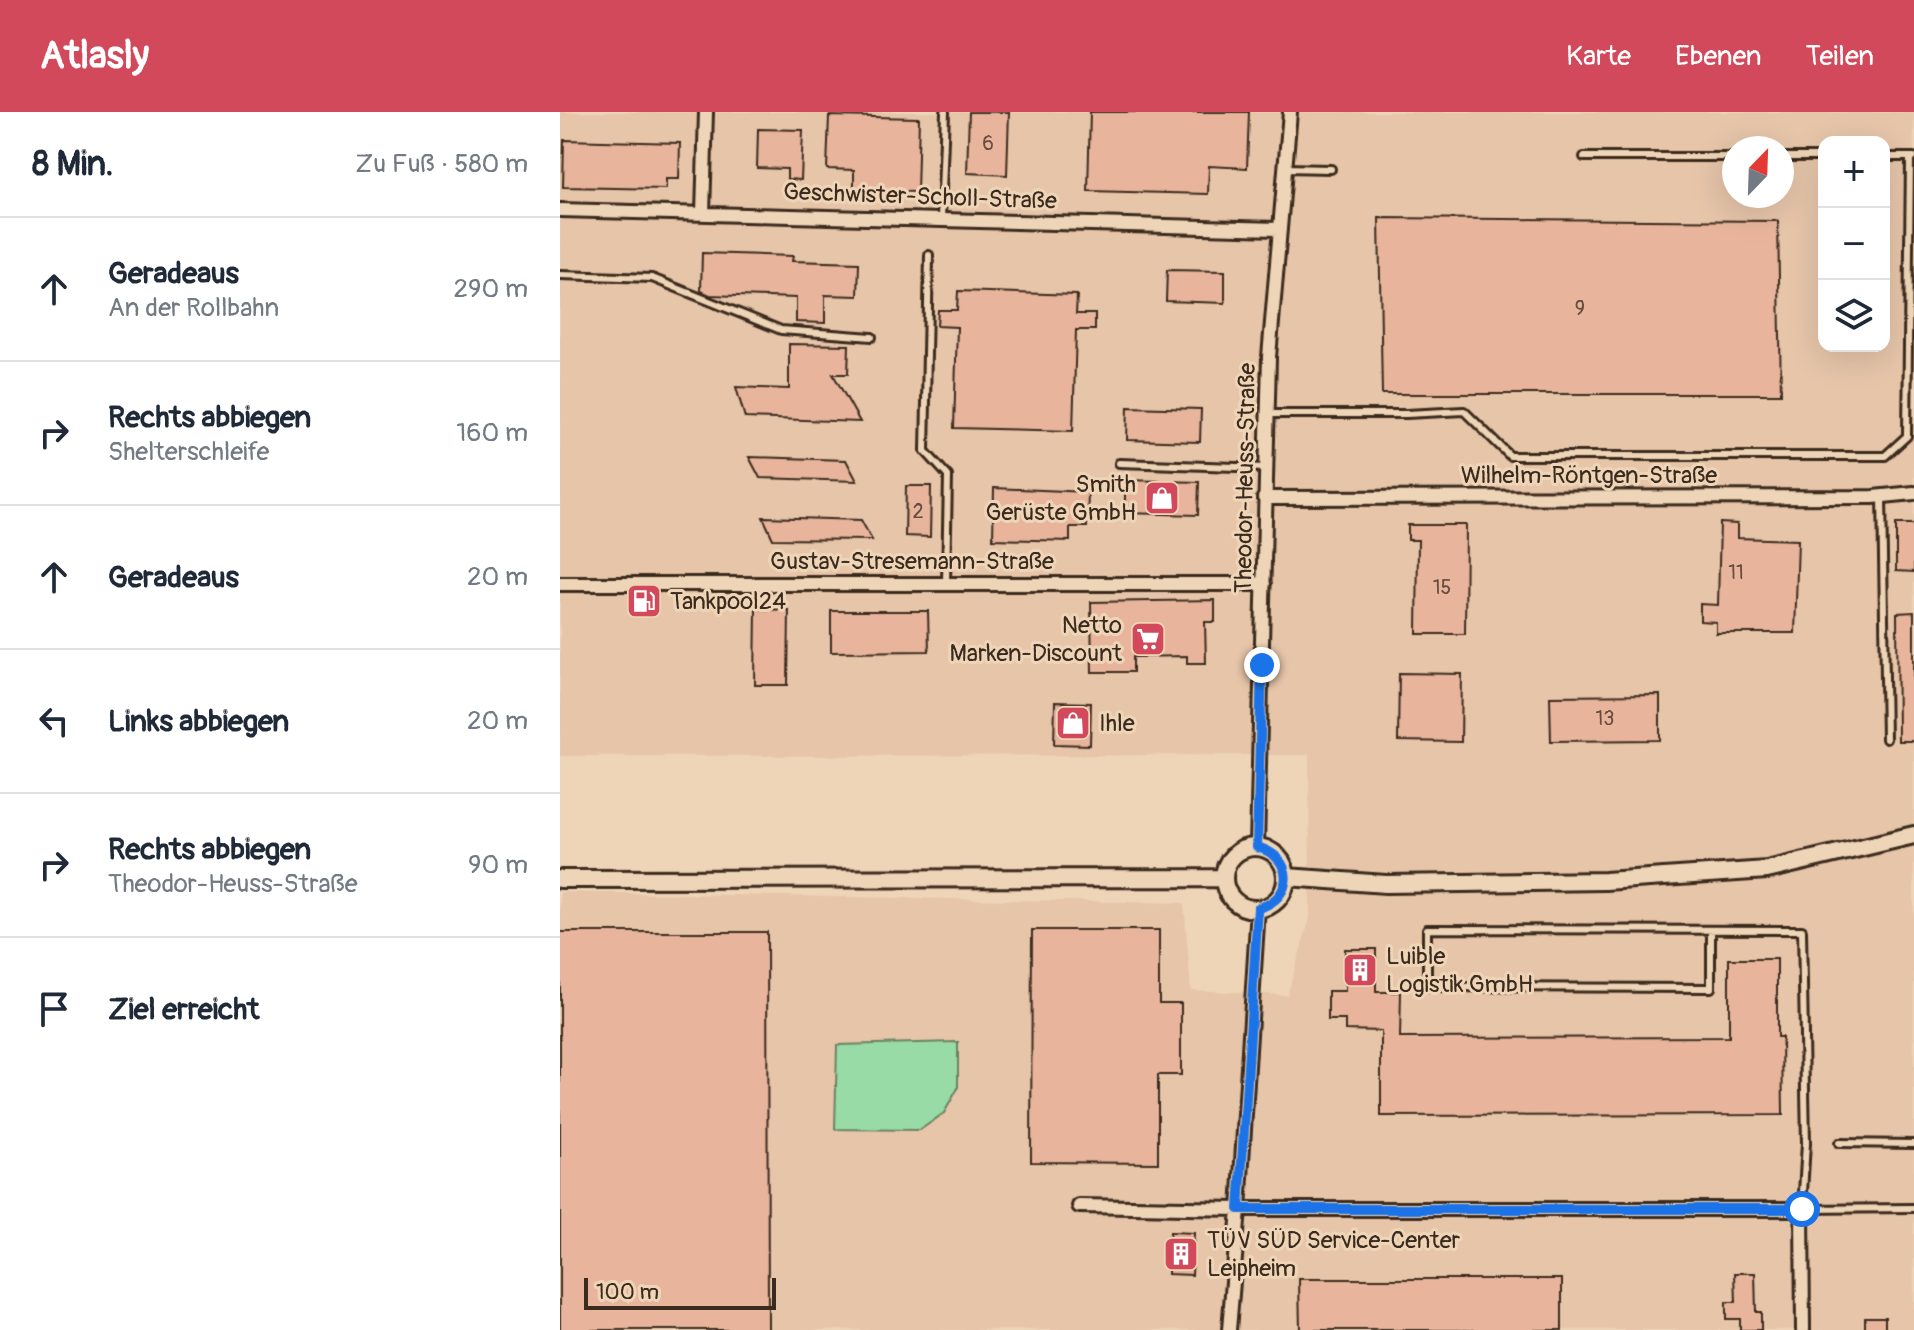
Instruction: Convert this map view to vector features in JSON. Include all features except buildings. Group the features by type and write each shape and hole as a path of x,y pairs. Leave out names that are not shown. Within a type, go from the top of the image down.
{"main road":[{"path":"1286,877 1386,884 1605,881 1767,870 1914,835"},
{"path":"1257,847 1277,857 1284,866 1286,877 1284,889 1278,898 1258,908 1245,907 1234,901 1226,890 1224,878 1225,868 1237,852 1257,847"},
{"path":"560,879 1224,878"}],"street":[{"path":"703,213 706,112"},
{"name":"Theodor-Heuss-Straße","path":"1257,847 1267,414 1278,229 1290,112"},
{"name":"Geschwister-Scholl-Straße","path":"560,210 1278,229"},
{"name":"Wilhelm-Röntgen-Straße","path":"1264,498 1882,496 1914,493"},
{"name":"Gustav-Stresemann-Straße","path":"560,584 1264,584"},
{"path":"1229,1330 1258,908"},
{"path":"1079,1206 1802,1209 1803,1330"}],"lane":[{"path":"941,219 945,112"},
{"path":"1584,157 1722,157"},
{"path":"1794,157 1818,157"},
{"path":"1267,414 1464,411 1510,456 1885,456 1907,436 1912,157 1890,157"},
{"path":"1284,168 1331,169"},
{"path":"929,255 925,451 948,476 946,584"},
{"path":"560,275 652,278 781,330 872,337"},
{"path":"1119,463 1266,468"},
{"path":"1882,496 1886,739"},
{"path":"1711,930 1711,988 1427,987 1427,929 1802,930 1806,1143 1802,1209 1914,1208"},
{"path":"1839,1143 1914,1144"}],"shaded area":[{"path":"560,112 1914,112 1914,1330 560,1330 560,892 1184,903 1191,990 1287,995 1310,918 1309,755 560,756"}],"green space":[{"path":"958,1042 958,1088 944,1113 920,1130 835,1129 837,1045"}],"place":[{"name":"Smith Gerüste GmbH","path":"1162,498"},
{"name":"Tankpool24","path":"644,601"},
{"name":"Netto Marken-Discount","path":"1148,639"},
{"name":"Ihle","path":"1073,723"},
{"name":"Luible Logistik GmbH","path":"1360,970"},
{"name":"TÜV SÜD Service-Center Leipheim","path":"1181,1254"}],"route":[{"path":"1262,665 1257,847 1277,857 1284,866 1286,877 1284,889 1278,898 1258,908 1239,1209 1802,1209"}]}
